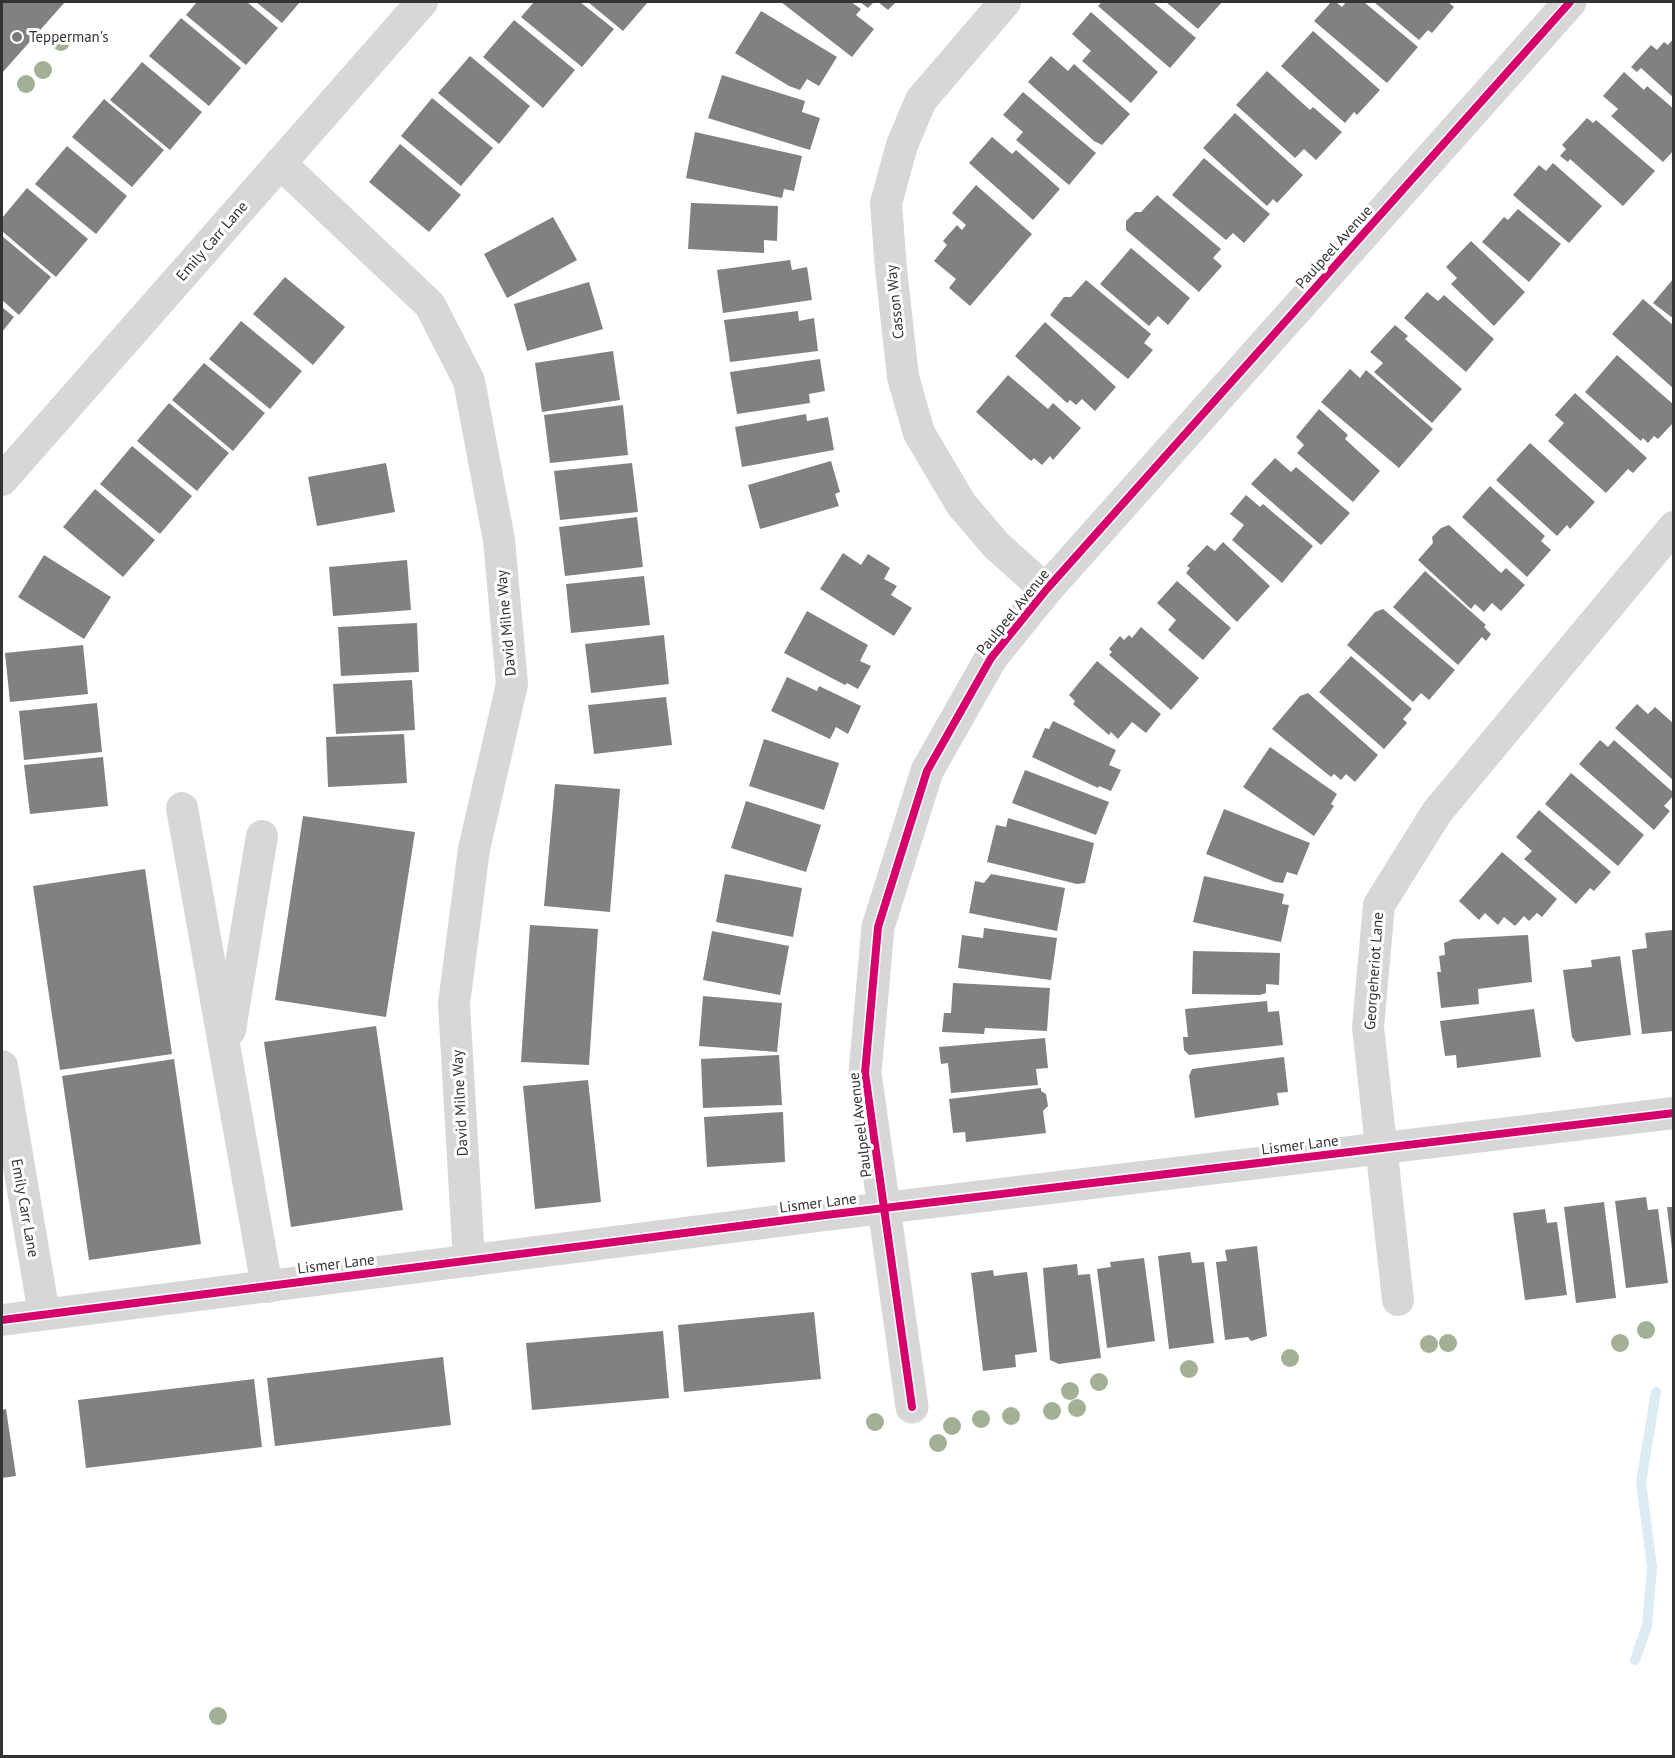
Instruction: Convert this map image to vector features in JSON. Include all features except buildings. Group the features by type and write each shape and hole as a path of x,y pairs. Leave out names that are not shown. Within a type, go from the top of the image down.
{"street":[{"name":"Emily Carr Lane","path":"2,480 422,2"},
{"name":"Casson Way","path":"1005,2 921,100 902,145 886,203 903,377 919,433 961,504 996,545 1046,590"},
{"name":"Paulpeel Avenue","path":"912,1407 865,1073 878,927 927,771 991,658 1046,590 1570,2"},
{"name":"David Milne Way","path":"280,163 430,305 469,381 499,540 512,684 474,849 454,1004 469,1261"},
{"name":"Georgeheriot Lane","path":"1398,1300 1368,1027 1379,905 1437,812 1674,527"},
{"path":"182,808 267,1287"},
{"path":"226,1055 262,836"},
{"name":"Emily Carr Lane","path":"2,1066 44,1314"},
{"name":"Lismer Lane","path":"2,1320 1674,1113"}],"waterway":[{"path":"1635,1660 1647,1626 1652,1567 1641,1482 1656,1392"}],"cycle path":[{"path":"912,1407 865,1073 878,927 927,771 991,658 1046,590 1570,2"},
{"path":"2,1320 826,1215 1674,1113"}],"place":[{"name":"Tepperman's","path":"17,37"}]}
